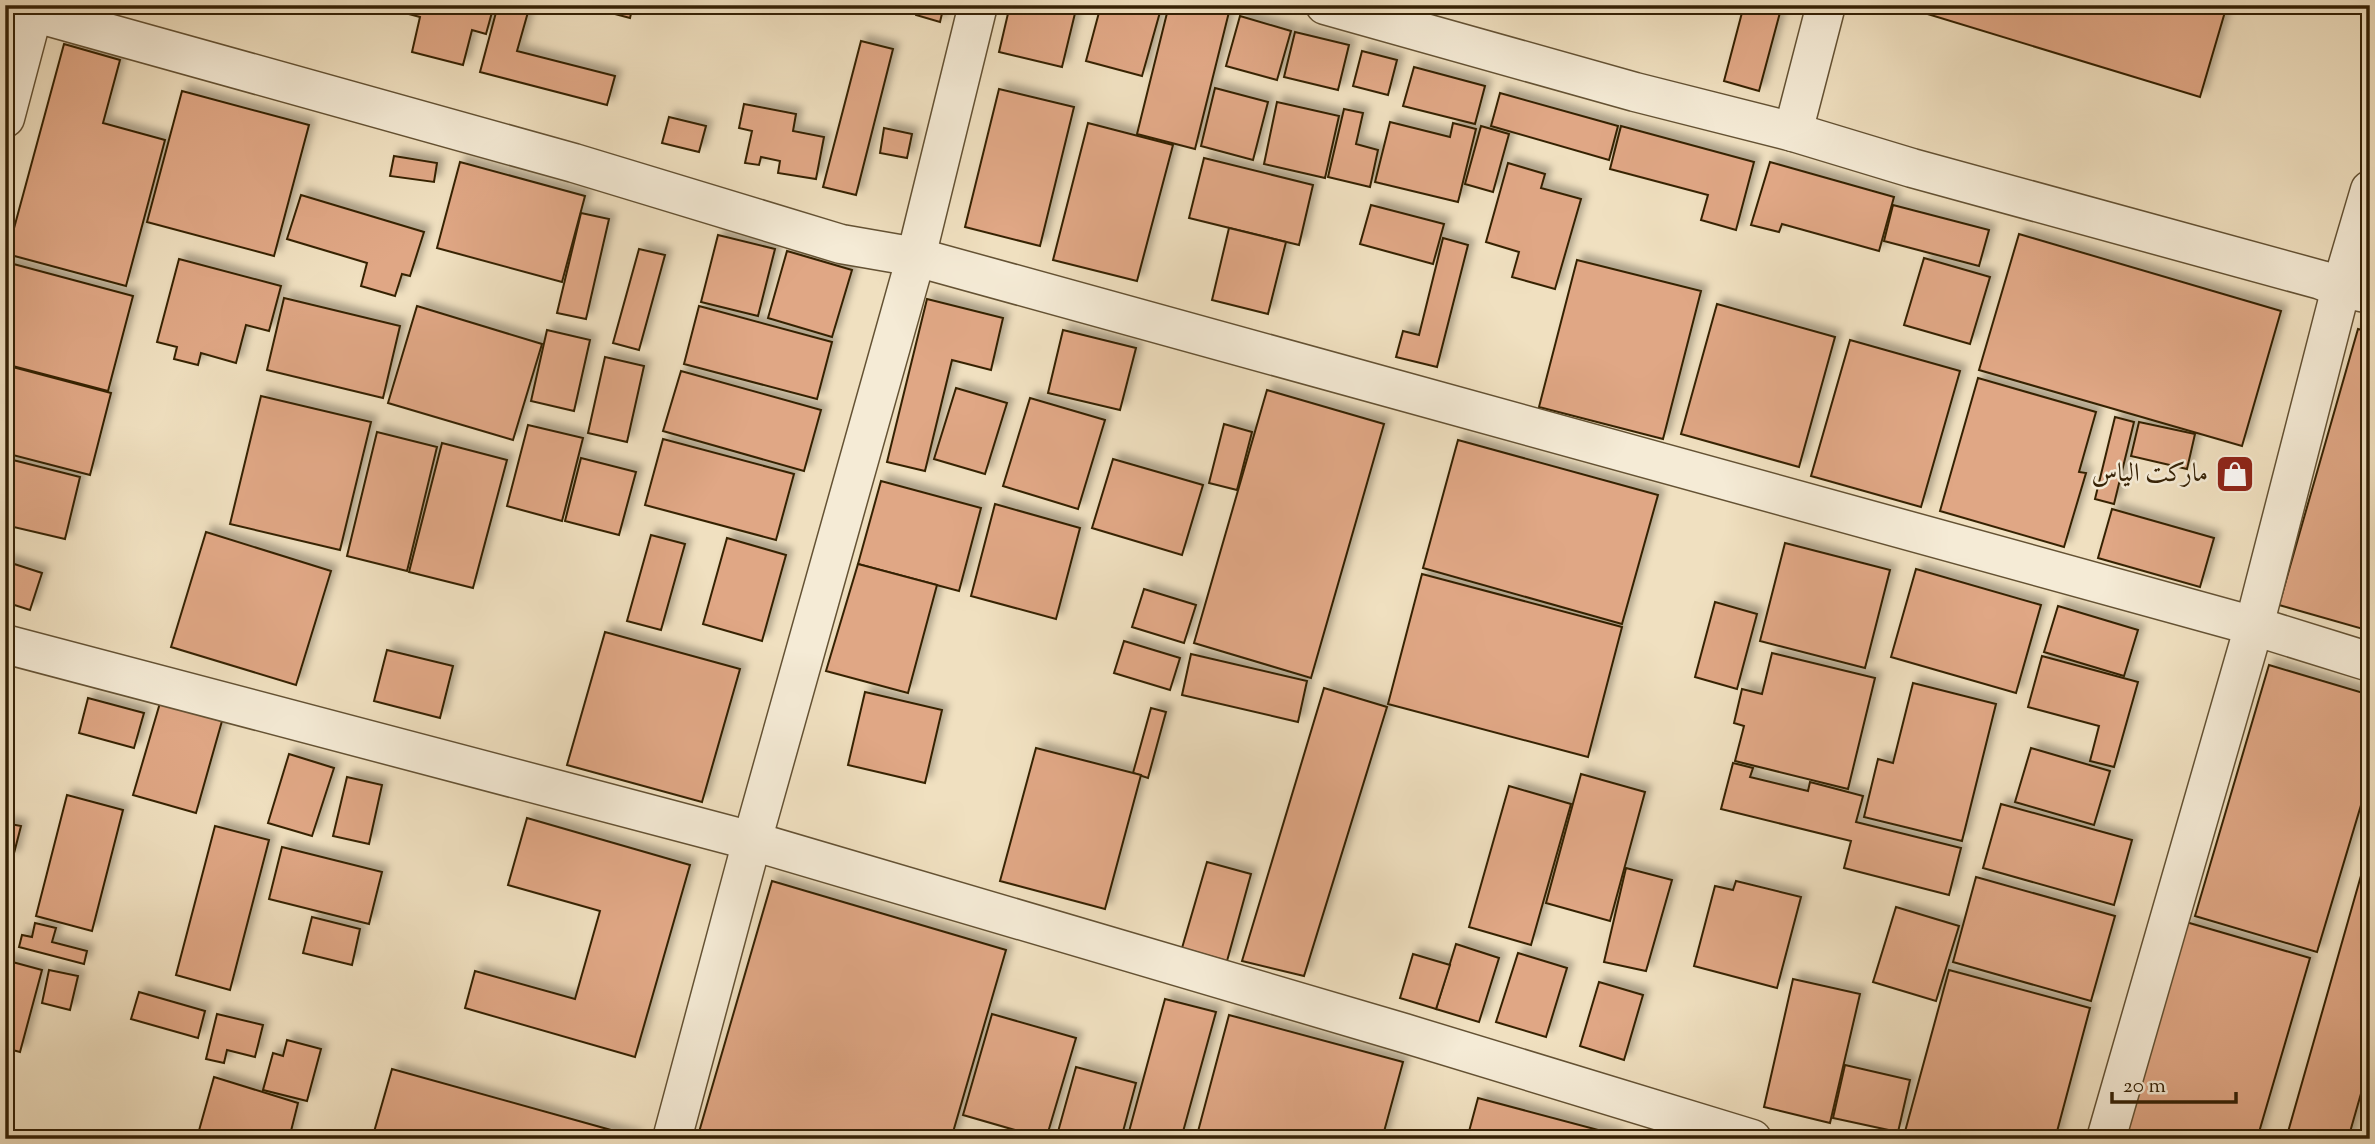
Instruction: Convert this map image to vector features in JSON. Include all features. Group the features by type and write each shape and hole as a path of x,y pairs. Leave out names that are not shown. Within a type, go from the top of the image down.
{"street":[{"path":"672,1139 752,841 916,257 978,5"},
{"path":"1325,5 1635,92 1793,132 1912,168 2356,291"},
{"path":"1793,132 1826,5"},
{"path":"5,118 25,8 574,163 841,244 916,257 2254,626 2295,641 2370,662"},
{"path":"2106,1139 2254,626 2356,291 2370,190"},
{"path":"5,644 752,841 1404,1032 1752,1139"}],"building":[{"path":"375,5 494,5 486,34 472,30 463,65 412,52 420,17"},
{"path":"498,5 530,5 517,51 615,76 607,105 480,72"},
{"path":"581,5 633,5 630,18"},
{"path":"915,5 944,5 940,22 916,15"},
{"path":"1010,5 1077,5 1062,67 999,52"},
{"path":"1101,5 1162,5 1142,76 1086,61"},
{"path":"1169,5 1201,5 1229,12 1195,149 1137,134"},
{"path":"1744,5 1782,5 1759,91 1724,81"},
{"path":"1898,5 2227,5 2200,97"},
{"path":"1240,16 1291,31 1277,80 1226,66"},
{"path":"1295,32 1349,45 1338,90 1284,77"},
{"path":"861,41 893,49 856,195 823,187"},
{"path":"64,44 120,60 103,123 165,140 126,286 7,254"},
{"path":"1362,51 1397,60 1388,95 1353,86"},
{"path":"1414,67 1485,86 1475,124 1403,106"},
{"path":"1215,88 1268,102 1253,160 1201,146"},
{"path":"999,89 1074,107 1040,246 965,227"},
{"path":"182,91 309,125 274,256 147,222"},
{"path":"1500,93 1618,126 1609,160 1491,126"},
{"path":"1277,102 1339,116 1325,178 1264,164"},
{"path":"744,104 796,114 793,131 824,137 816,179 778,173 780,161 761,157 759,165 745,163 752,131 739,128"},
{"path":"1344,109 1363,113 1356,144 1378,150 1370,187 1328,177"},
{"path":"669,117 706,126 699,152 662,143"},
{"path":"1390,122 1450,137 1453,123 1476,129 1458,202 1375,182"},
{"path":"1088,123 1173,145 1137,281 1053,260"},
{"path":"1481,126 1509,134 1493,192 1465,184"},
{"path":"1621,126 1754,162 1736,230 1701,220 1708,195 1610,169"},
{"path":"884,128 912,134 907,158 880,153"},
{"path":"394,156 437,163 434,182 390,176"},
{"path":"1204,158 1313,185 1299,245 1189,218"},
{"path":"460,162 585,196 562,282 437,248"},
{"path":"1770,162 1894,197 1879,251 1782,224 1779,232 1751,225"},
{"path":"1508,163 1545,174 1541,188 1581,199 1555,289 1512,277 1519,252 1486,242"},
{"path":"301,195 424,232 410,276 402,274 395,296 361,286 367,263 287,239"},
{"path":"1371,205 1444,224 1433,264 1360,244"},
{"path":"1893,205 1989,230 1979,266 1884,241"},
{"path":"581,213 609,219 586,319 557,313"},
{"path":"1229,228 1286,242 1268,314 1212,300"},
{"path":"2019,234 2281,311 2242,446 1979,370"},
{"path":"718,235 775,249 758,316 701,302"},
{"path":"1443,238 1468,245 1437,367 1396,357 1403,331 1419,335"},
{"path":"639,249 665,255 639,350 613,343"},
{"path":"787,251 852,270 832,337 768,318"},
{"path":"1924,258 1990,277 1970,344 1904,325"},
{"path":"179,259 281,286 269,331 246,325 236,363 201,353 198,365 174,359 177,347 157,342"},
{"path":"1577,260 1701,291 1663,439 1539,407"},
{"path":"6,262 133,296 108,391 5,364"},
{"path":"284,298 400,326 383,398 267,370"},
{"path":"927,299 1003,318 991,370 952,360 925,471 887,462"},
{"path":"1717,304 1835,337 1799,467 1681,434"},
{"path":"417,306 542,344 513,440 388,403"},
{"path":"699,306 832,342 817,399 684,364"},
{"path":"2358,329 2370,332 2370,631 2279,605"},
{"path":"547,330 590,340 574,411 531,401"},
{"path":"1063,330 1136,348 1120,410 1048,393"},
{"path":"1850,340 1960,371 1921,507 1811,476"},
{"path":"605,357 644,366 627,442 588,433"},
{"path":"5,365 111,393 90,475 5,453"},
{"path":"681,371 821,410 804,471 663,431"},
{"path":"1978,378 2096,412 2079,472 2086,473 2064,547 1940,511"},
{"path":"956,388 1007,403 985,474 934,459"},
{"path":"1267,390 1384,424 1311,678 1194,643"},
{"path":"261,396 371,422 340,550 230,524"},
{"path":"1030,398 1105,420 1078,509 1003,486"},
{"path":"2115,417 2134,422 2114,504 2095,499"},
{"path":"2139,422 2195,434 2187,469 2131,456"},
{"path":"1224,424 1252,432 1237,490 1209,483"},
{"path":"528,425 583,438 562,521 507,506"},
{"path":"377,432 437,447 407,571 347,556"},
{"path":"663,439 794,474 776,540 645,505"},
{"path":"1458,440 1658,495 1622,624 1423,568"},
{"path":"442,443 507,460 473,588 409,572"},
{"path":"5,458 80,477 65,539 5,525"},
{"path":"581,458 636,472 619,535 565,521"},
{"path":"1113,459 1203,485 1182,555 1092,528"},
{"path":"881,481 981,508 959,591 858,564"},
{"path":"995,504 1080,528 1056,619 971,596"},
{"path":"2112,509 2214,538 2200,587 2098,558"},
{"path":"206,532 331,571 296,685 171,647"},
{"path":"651,535 685,544 661,630 627,621"},
{"path":"727,538 786,555 762,641 703,624"},
{"path":"1785,543 1890,570 1865,668 1760,641"},
{"path":"5,561 42,573 30,610 5,602"},
{"path":"858,564 937,585 908,693 826,671"},
{"path":"1916,569 2041,605 2016,693 1891,657"},
{"path":"1422,574 1622,627 1588,757 1388,704"},
{"path":"1144,589 1196,605 1184,643 1132,627"},
{"path":"1715,602 1757,614 1737,689 1695,677"},
{"path":"2058,606 2138,630 2124,676 2044,652"},
{"path":"605,632 740,669 702,802 567,765"},
{"path":"1124,641 1180,658 1170,690 1114,673"},
{"path":"387,650 453,666 440,718 374,701"},
{"path":"1772,653 1875,678 1848,789 1735,761 1744,726 1734,723 1742,689 1762,694"},
{"path":"1191,654 1307,681 1298,722 1182,695"},
{"path":"2042,656 2138,682 2114,767 2090,761 2099,726 2028,707"},
{"path":"2269,665 2370,695 2370,775 2317,952 2195,916"},
{"path":"1913,683 1996,704 1962,841 1864,817 1878,759 1893,763"},
{"path":"1324,688 1387,707 1304,976 1242,961"},
{"path":"865,692 942,710 925,783 848,765"},
{"path":"88,698 144,713 134,748 79,733"},
{"path":"160,703 222,721 196,813 133,795"},
{"path":"1151,708 1166,712 1148,778 1133,773"},
{"path":"1036,748 1141,775 1105,909 1000,881"},
{"path":"2031,748 2110,771 2094,825 2015,802"},
{"path":"289,754 334,768 312,836 268,823"},
{"path":"1733,763 1753,768 1750,777 1808,791 1810,782 1863,796 1856,822 1961,848 1949,895 1844,868 1851,841 1721,809"},
{"path":"1581,774 1645,792 1610,921 1546,903"},
{"path":"347,777 382,785 369,844 333,836"},
{"path":"1509,786 1571,804 1531,945 1469,927"},
{"path":"67,795 123,810 92,931 36,916"},
{"path":"2001,804 2132,840 2114,905 1983,868"},
{"path":"527,818 690,865 635,1057 465,1008 475,971 575,999 600,911 508,885"},
{"path":"5,823 21,826 13,857 5,855"},
{"path":"215,826 269,840 230,990 176,975"},
{"path":"2370,844 2370,1062 2348,1139 2286,1139"},
{"path":"282,847 382,872 369,924 269,899"},
{"path":"1207,862 1251,874 1227,961 1182,948"},
{"path":"1626,868 1672,880 1646,971 1604,962"},
{"path":"1976,877 2115,916 2091,1001 1953,962"},
{"path":"772,881 1006,950 951,1139 697,1139"},
{"path":"1736,881 1801,897 1777,988 1694,966 1715,886 1733,890"},
{"path":"1896,907 1959,926 1936,1001 1873,982"},
{"path":"312,917 360,929 352,965 303,953"},
{"path":"2186,922 2310,958 2257,1139 2122,1139"},
{"path":"35,923 56,928 52,942 87,951 84,964 19,947 22,935 32,937"},
{"path":"1456,944 1499,958 1479,1022 1436,1009"},
{"path":"1518,953 1567,968 1546,1037 1496,1022"},
{"path":"1413,954 1450,965 1436,1009 1400,998"},
{"path":"5,960 42,970 20,1052 5,1048"},
{"path":"49,970 78,976 70,1010 42,1003"},
{"path":"1949,970 2090,1008 2055,1139 1903,1139"},
{"path":"1793,979 1860,994 1830,1123 1764,1107"},
{"path":"1599,982 1643,995 1624,1060 1580,1046"},
{"path":"139,992 205,1011 198,1038 131,1019"},
{"path":"1165,999 1216,1012 1181,1139 1127,1139"},
{"path":"217,1014 263,1025 255,1057 227,1050 224,1063 206,1059"},
{"path":"992,1014 1076,1038 1046,1139 963,1115"},
{"path":"1229,1015 1403,1062 1382,1139 1196,1139"},
{"path":"287,1040 321,1049 307,1101 263,1090 273,1053 283,1056"},
{"path":"1845,1065 1910,1080 1898,1132 1833,1118"},
{"path":"1076,1067 1136,1083 1121,1139 1056,1139"},
{"path":"392,1069 636,1137 372,1139"},
{"path":"214,1077 298,1103 289,1139 214,1139 198,1134"},
{"path":"1478,1098 1617,1135 1616,1139 1467,1139"}],"place":[{"name":"مارکت الیاس","path":"2235,474"}]}
